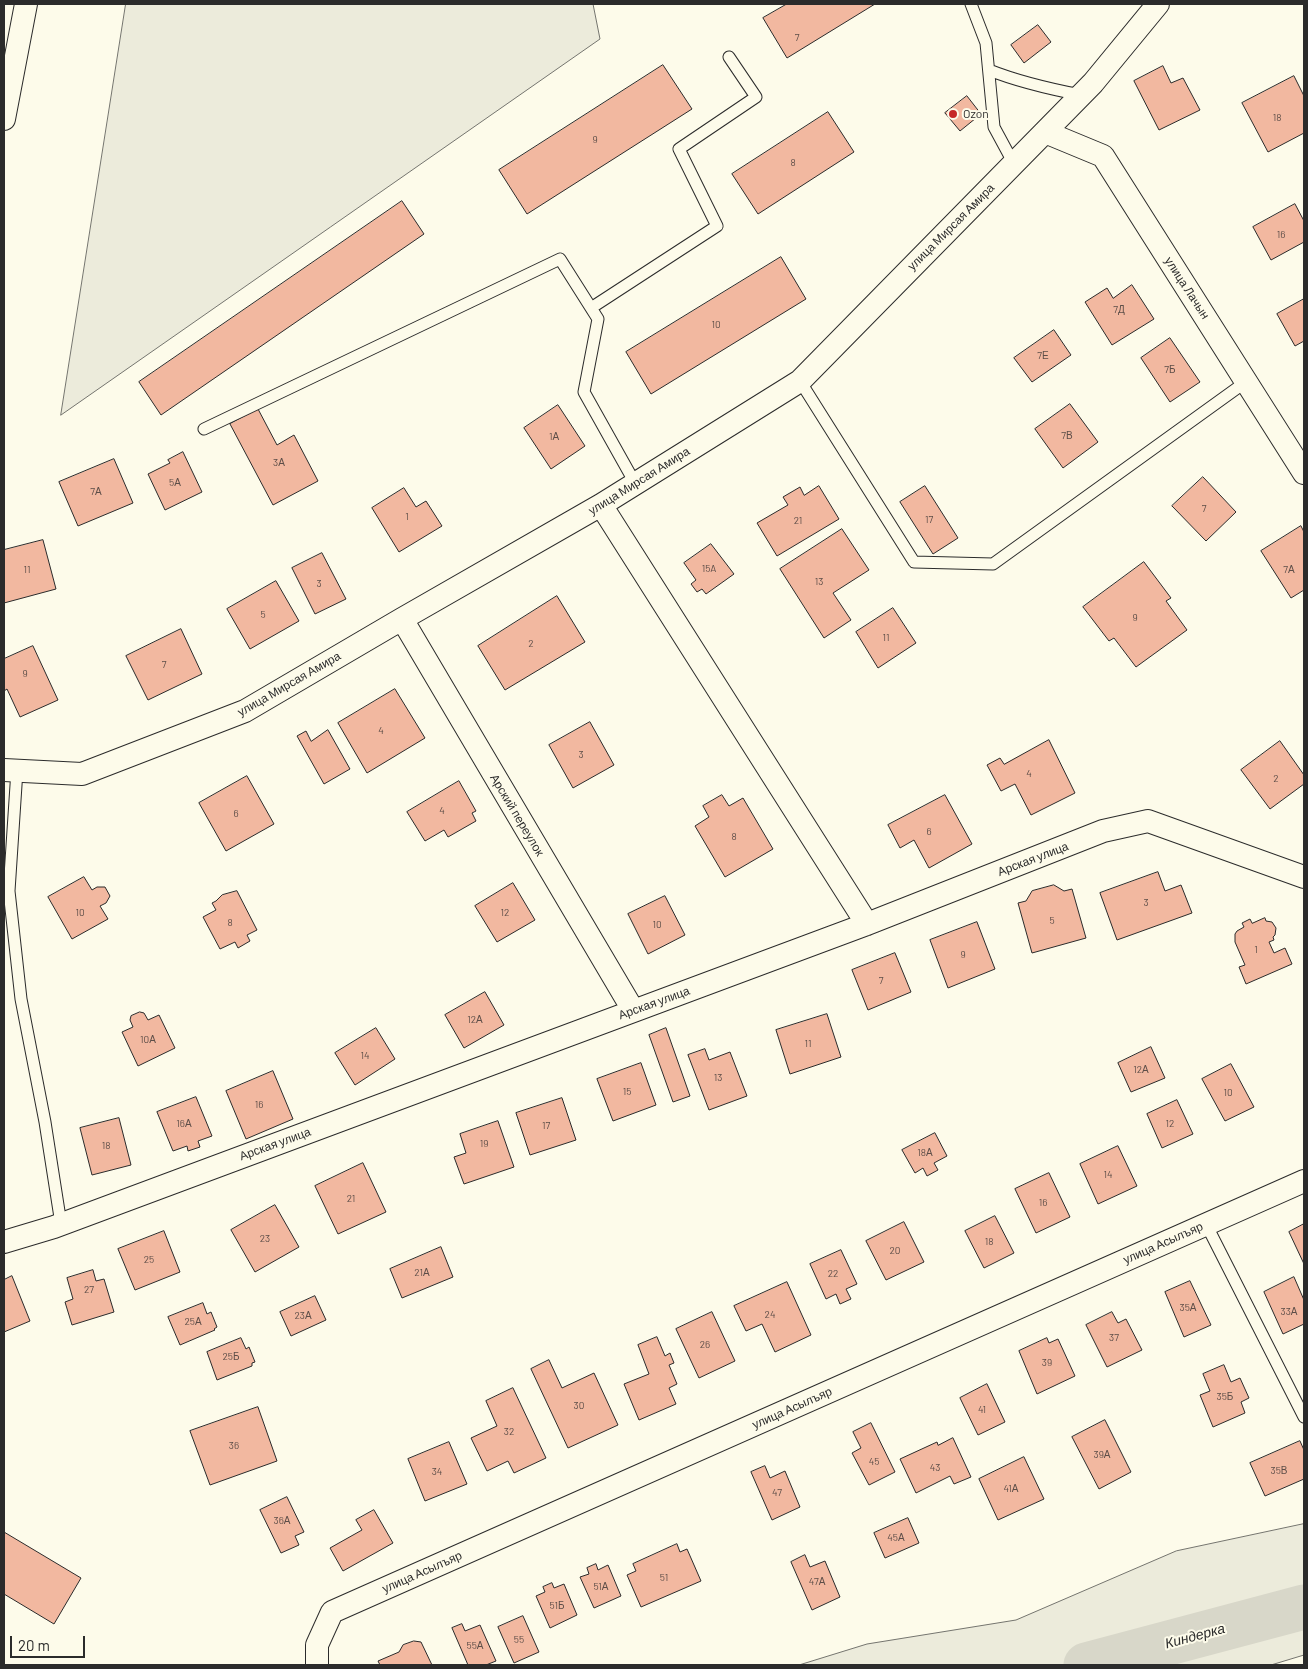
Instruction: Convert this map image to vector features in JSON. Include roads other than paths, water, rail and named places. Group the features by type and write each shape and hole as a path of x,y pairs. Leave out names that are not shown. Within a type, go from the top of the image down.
{"street":[{"path":"4,119 26,4"},
{"name":"улица Мирсая Амира","path":"10,770 82,774 245,711 601,505 800,381 1093,83 1158,4"},
{"name":"улица Лачын","path":"1046,132 1103,156 1304,473"},
{"path":"601,505 867,924"},
{"name":"Арский переулок","path":"402,619 633,1010"},
{"name":"Арская улица","path":"4,1242 62,1224 867,924 1103,831 1148,821 1304,878"},
{"name":"улица Асылъяр","path":"318,1665 317,1645 332,1612 1304,1180"}],"lane":[{"path":"971,4 986,43 994,127 1014,164"},
{"path":"591,308 717,226 679,149 756,97 729,56"},
{"path":"989,70 1038,86 1081,95"},
{"path":"204,429 560,259 598,319 584,392 635,484"},
{"path":"800,381 914,562 993,564 1246,381"},
{"path":"10,770 9,892 21,999 45,1122 62,1224"},
{"path":"1206,1224 1304,1417"}],"waterway":[{"name":"Киндерка","path":"1086,1665 1304,1607"}],"place":[{"name":"Ozon","path":"953,114"}]}
